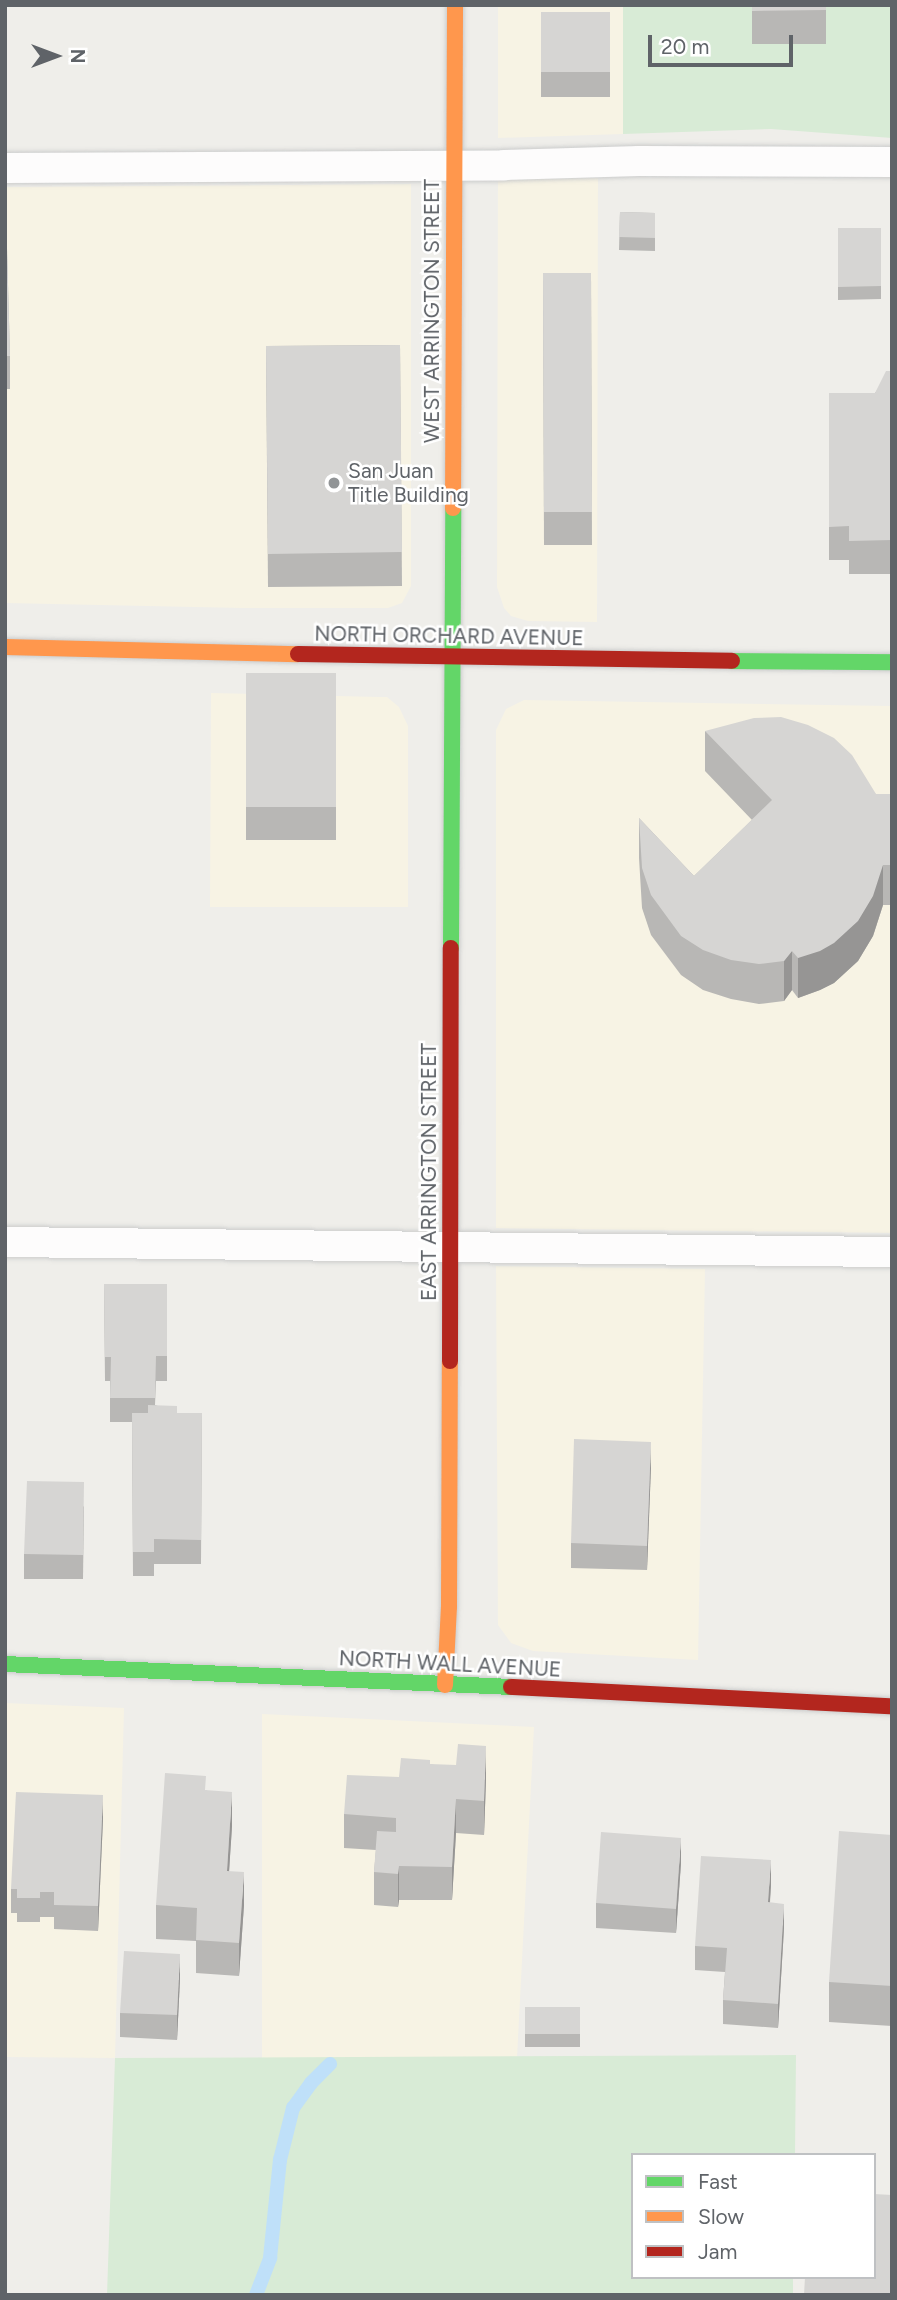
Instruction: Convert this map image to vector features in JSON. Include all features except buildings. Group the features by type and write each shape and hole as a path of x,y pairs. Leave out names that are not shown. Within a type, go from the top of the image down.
{"street":[{"name":"WEST ARRINGTON STREET","path":"451,658 455,5"},
{"name":"NORTH ORCHARD AVENUE","path":"5,647 451,658 892,662"},
{"name":"EAST ARRINGTON STREET","path":"445,1685 449,1607 451,658"},
{"name":"NORTH WALL AVENUE","path":"5,1664 147,1668 892,1706"}],"lane":[{"path":"5,168 786,160 892,162"},
{"path":"5,1242 892,1252"}],"shaded area":[{"path":"498,5 623,5 623,134 498,138"},
{"path":"598,178 597,622 528,621 511,616 504,608 497,587 498,179"},
{"path":"411,184 411,586 402,603 388,608 242,608 5,603 5,187"},
{"path":"211,693 387,697 399,707 408,726 408,907 210,907"},
{"path":"524,700 892,706 892,1233 496,1228 496,730 506,709"},
{"path":"496,1266 705,1269 698,1660 533,1651 511,1643 498,1625"},
{"path":"5,1703 124,1708 115,2058 5,2057"},
{"path":"262,1714 534,1727 517,2058 262,2059"}],"green space":[{"path":"623,5 892,5 892,138 771,129 623,134"},
{"path":"796,2055 795,2153 631,2153 631,2279 793,2279 793,2295 107,2295 115,2058"}],"waterway":[{"path":"256,2295 270,2258 280,2160 293,2108 311,2083 330,2064"}],"traffic: fast":[{"path":"451,948 453,508"},
{"path":"732,661 892,662"},
{"path":"5,1664 511,1687"}],"traffic: slow":[{"path":"453,508 455,5"},
{"path":"5,647 298,654"},
{"path":"445,1685 449,1607 450,1361"}],"traffic: jam":[{"path":"298,654 732,661"},
{"path":"450,1361 451,948"},
{"path":"511,1687 892,1706"}],"place":[{"name":"San Juan Title Building","path":"334,483"}]}
